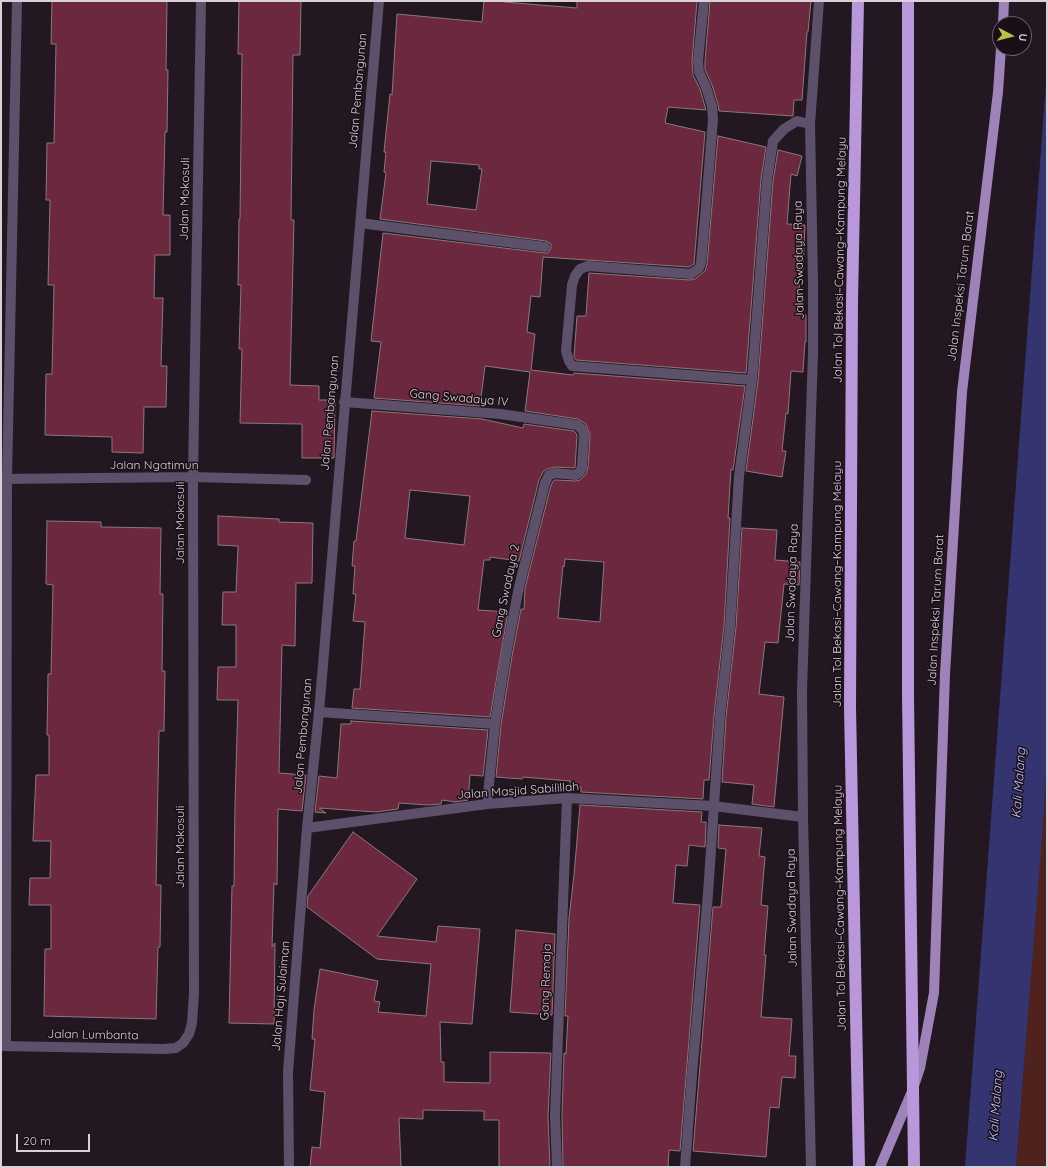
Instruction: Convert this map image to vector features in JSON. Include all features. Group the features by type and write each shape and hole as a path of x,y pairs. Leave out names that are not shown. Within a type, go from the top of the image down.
{"highway":[{"name":"Jalan Tol Bekasi–Cawang–Kampung Melayu","path":"858,1 852,302 850,707 859,1167"},
{"path":"908,1 908,696 914,1167"}],"main road":[{"path":"1003,16 1004,1"},
{"name":"Jalan Inspeksi Tarum Barat","path":"880,1167 913,1090 920,1068 934,994 945,674 962,392 997,100 1000,56"}],"street":[{"path":"3,1046 4,479 17,1"},
{"name":"Jalan Mokosuli","path":"183,1043 189,1034 192,1023 194,994 193,477 201,1"},
{"name":"Jalan Pembangunan","path":"307,828 319,712 379,1"},
{"path":"704,1 698,60 699,72 712,106 713,119 701,263 692,274 588,266 580,269 572,284 566,351 572,366 752,380"},
{"name":"Jalan Swadaya Raya","path":"811,1167 803,817 802,690 813,345 810,124 819,1"},
{"path":"685,1167 708,894 720,716 730,627 739,476 752,380 767,180 773,141 784,129 797,121 810,124"},
{"path":"360,223 545,247"},
{"name":"Gang Swadaya IV","path":"344,402 500,414 570,424"},
{"name":"Gang Swadaya 2","path":"487,804 495,724 506,655 519,587 546,479 549,474 555,473 576,475 580,472 582,467 584,435 582,430 577,425 570,424"},
{"name":"Jalan Ngatimun","path":"4,479 193,477 306,480"},
{"path":"319,712 495,724"},
{"name":"Jalan Masjid Sabilillah","path":"307,828 487,804 567,798 713,806 803,817"},
{"name":"Gang Remaja","path":"557,1167 555,1116 567,798"},
{"name":"Jalan Haji Sulaiman","path":"289,1167 288,1072 307,828"},
{"name":"Jalan Lumbanta","path":"3,1046 164,1049 176,1048 183,1043"}],"shaded area":[{"path":"1047,763 1047,1154 1046,1167 1016,1167"}],"water":[{"name":"Kali Malang","path":"1047,69 1047,763 1043,824 1016,1167 965,1167"}],"building":[{"path":"52,1 167,1 167,132 165,132 163,215 170,215 170,255 155,255 154,298 163,298 161,366 167,366 166,407 144,407 143,453 112,452 112,437 45,435 46,374 52,374 54,285 48,285 50,200 46,200 47,143 54,143 56,44 51,44"},
{"path":"239,1 301,1 300,55 293,55 291,220 294,220 290,385 319,386 319,400 335,400 334,458 302,458 302,424 240,423 242,349 239,349 241,285 238,285 242,54 238,54"},
{"path":"484,1 504,1 577,8 577,1 697,1 692,62 693,75 700,89 706,110 668,107 665,123 705,132 694,264 689,267 543,257 540,297 531,296 527,332 535,334 531,370 573,375 574,373 745,386 733,470 731,469 724,626 714,716 709,780 704,780 703,799 581,792 581,787 570,786 570,781 523,777 522,779 496,777 501,725 512,656 521,609 524,609 525,588 551,485 554,480 580,480 586,474 588,467 590,435 586,424 578,419 525,411 530,372 485,366 480,406 374,398 381,342 371,341 383,233 544,253 548,253 551,248 551,244 546,241 380,219 386,173 384,172 386,152 384,152 390,94 392,95 397,14 482,22","holes":["431,161 479,165 479,169 482,169 476,210 427,204","565,559 604,562 600,622 558,618"]},
{"path":"710,1 811,1 802,100 794,100 793,116 719,111 712,85 705,70"},
{"path":"718,136 766,147 761,179 746,373 576,360 574,357 577,316 586,316 589,273 690,280 695,279 705,271 707,264"},
{"path":"778,150 802,156 797,176 791,174 787,224 805,225 803,270 800,269 798,314 806,315 806,342 803,372 791,371 788,414 786,413 782,451 786,451 782,477 746,471 758,381 773,181"},
{"path":"372,411 482,419 523,428 524,424 574,431 576,433 575,468 555,467 547,469 543,472 539,480 519,561 490,557 490,560 484,560 478,610 508,612 490,717 352,708 354,689 360,689 365,622 353,621 356,594 353,594 355,566 352,566 354,541 356,541","holes":["410,490 470,496 464,545 405,538"]},
{"path":"218,516 279,519 279,522 313,523 312,583 296,583 295,646 282,645 279,773 306,775 302,811 278,809 277,885 274,883 272,947 275,943 274,1024 229,1023 238,700 217,700 218,667 236,667 236,625 222,625 223,592 236,592 238,546 218,545"},
{"path":"47,521 101,522 101,527 161,528 160,594 163,594 162,671 165,671 164,731 159,731 156,885 161,885 160,947 158,947 156,1019 44,1016 45,949 51,949 51,905 29,905 30,878 50,878 51,841 33,841 36,775 49,775 49,735 47,735 48,674 51,674 53,585 46,584"},
{"path":"742,528 777,530 775,560 800,562 799,585 784,584 778,643 765,642 759,694 784,697 774,807 752,804 754,785 722,782 726,717 736,627"},
{"path":"351,721 488,730 483,776 470,775 468,800 455,802 442,800 441,804 427,805 399,803 398,809 376,812 319,808 326,813 315,812 319,776 337,778 341,724 351,724"},
{"path":"580,805 702,812 701,822 706,822 705,847 689,845 687,866 676,865 673,903 700,905 680,1151 669,1150 668,1167 563,1167 562,1116 564,1053 566,1054 568,1016 565,1016 569,918"},
{"path":"719,825 762,828 759,856 765,857 761,905 768,906 761,1017 792,1019 789,1056 796,1056 795,1078 782,1077 779,1108 770,1107 766,1157 693,1151 713,907 721,907 726,849 718,848"},
{"path":"353,832 417,879 377,936 436,942 438,926 480,929 472,1024 440,1022 441,1062 444,1062 444,1082 490,1083 490,1052 551,1053 548,1116 550,1167 499,1167 499,1120 484,1120 484,1111 423,1110 423,1119 399,1118 401,1167 310,1167 312,1147 320,1148 325,1092 310,1090 315,1039 312,1039 314,1010 320,969 378,981 374,1001 380,1002 378,1012 426,1016 431,964 377,959 307,907 308,896"},
{"path":"516,930 555,934 552,1015 510,1012"}]}
